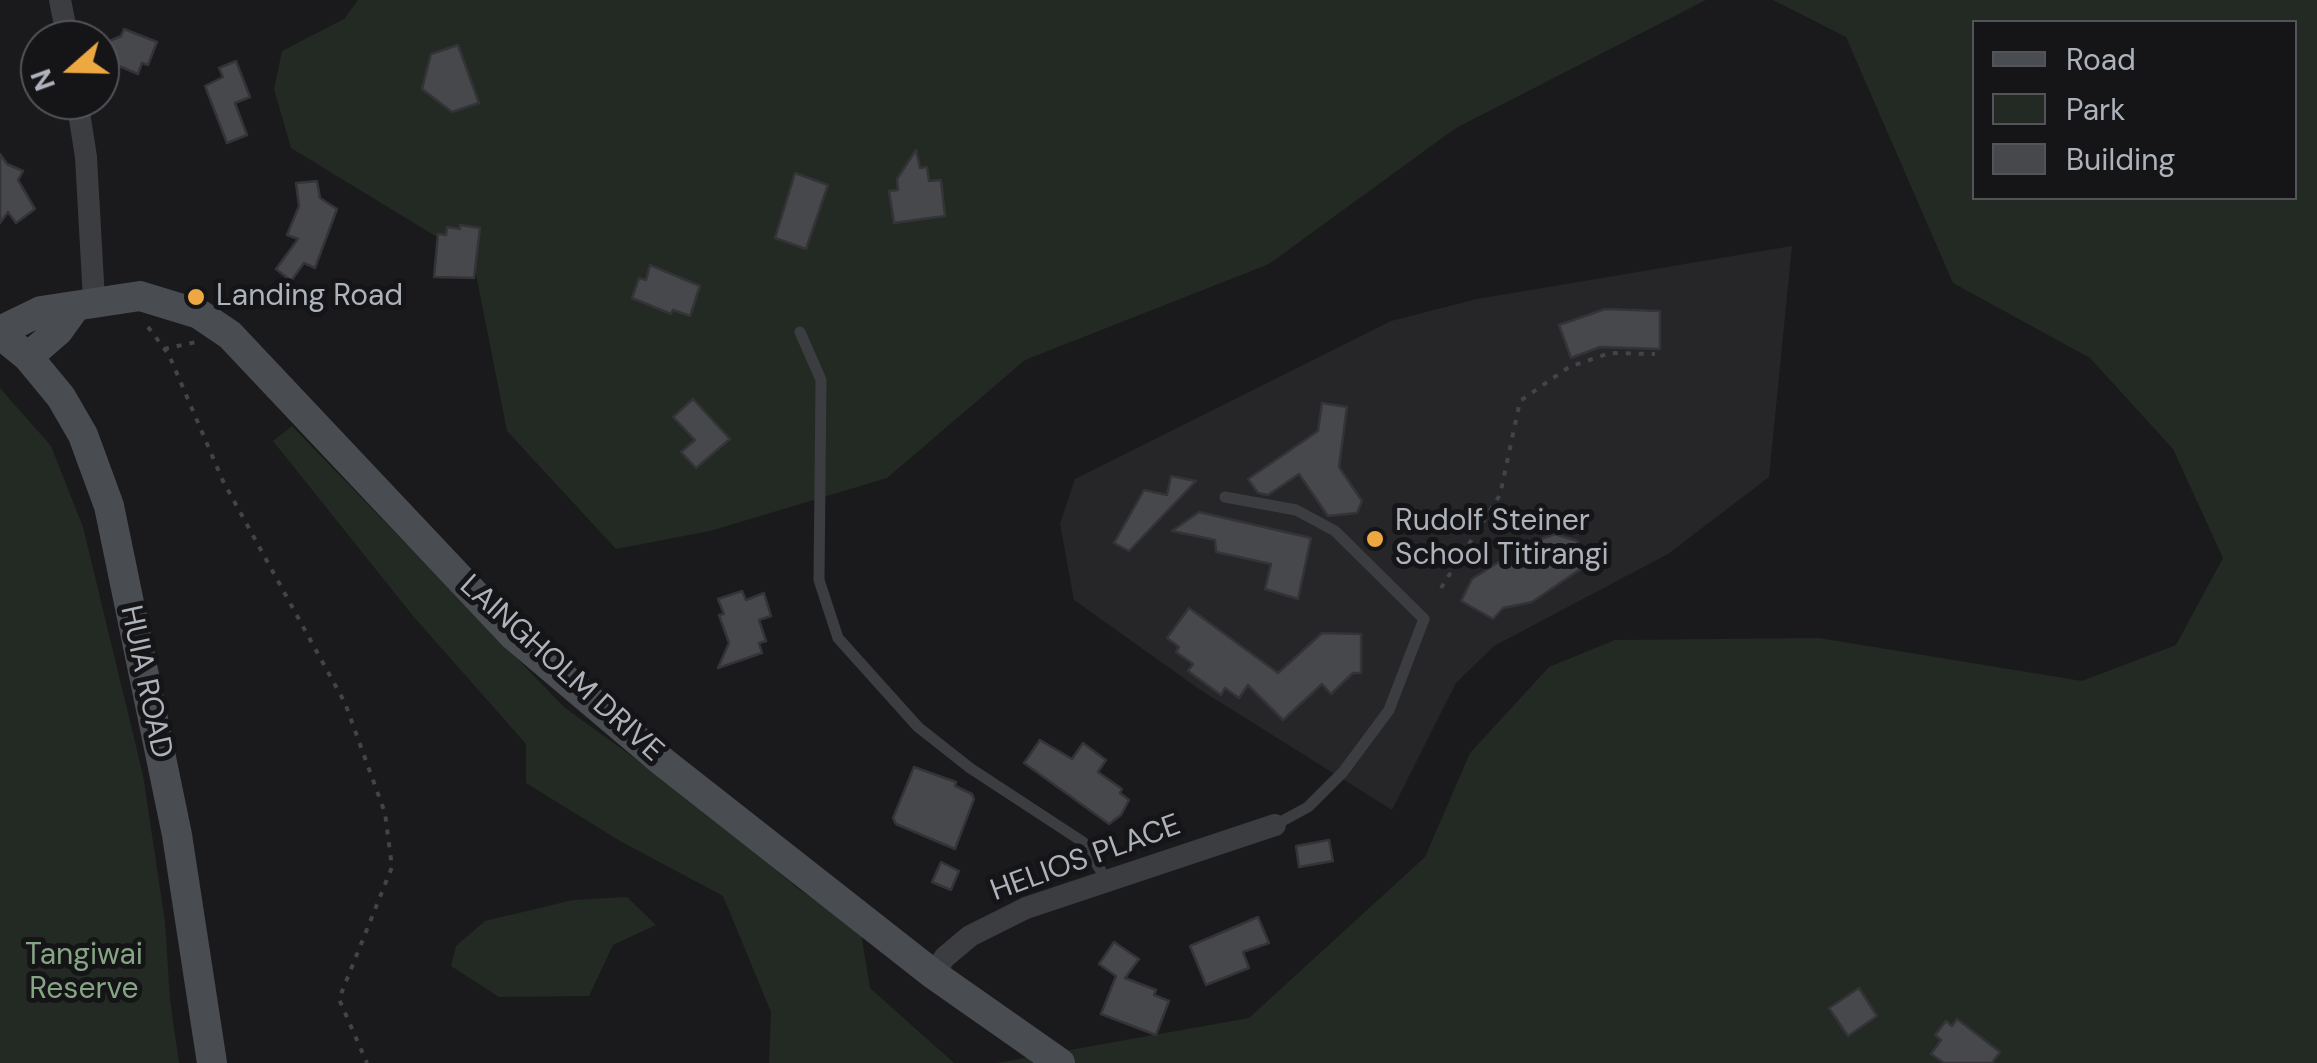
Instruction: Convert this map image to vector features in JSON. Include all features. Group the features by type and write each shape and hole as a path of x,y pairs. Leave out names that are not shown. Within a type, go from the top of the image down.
{"street":[{"path":"28,357 85,303 86,157 80,120"},
{"name":"LAINGHOLM DRIVE","path":"0,332 41,311 132,296 168,302 199,314 230,335 513,635 663,762 933,974 1060,1063"},
{"name":"HUIA ROAD","path":"0,332 28,357 61,397 83,435 109,506 176,835 212,1063"},
{"name":"HELIOS PLACE","path":"933,974 944,956 970,936 1026,908 1275,824"}],"lane":[{"path":"800,332 822,380 819,580 838,638 918,726 970,768 1083,842 1106,879"},
{"path":"1225,498 1296,510 1335,531 1424,619 1389,710 1343,772 1308,808 1275,824"}],"path":[{"path":"132,296 169,356 223,481 344,703 385,813 392,867 339,999 367,1063"},
{"path":"1441,588 1500,494 1520,402 1570,368 1610,353 1655,354"}],"shaded area":[{"name":"Rudolf Steiner School Titirangi","path":"1792,246 1769,477 1668,554 1494,646 1456,683 1392,810 1199,689 1074,600 1060,524 1075,479 1391,321 1477,299"}],"green space":[{"path":"358,0 1706,0 1456,128 1269,264 1025,360 887,478 710,531 616,549 507,431 473,259 291,148 274,89 282,51 344,19"},
{"path":"1773,0 2317,0 2317,1063 997,1063 1249,1018 1425,857 1470,753 1549,667 1615,640 1819,638 2082,681 2176,645 2223,558 2173,449 2090,358 1953,283 1846,37"},
{"name":"Tangiwai Reserve","path":"0,388 51,446 83,527 143,775 165,922 179,1063 0,1063"},
{"path":"292,426 564,707 714,816 796,887 861,933 870,988 954,1063 769,1063 771,1012 723,896 620,841 526,783 526,744 413,616 273,441"},
{"path":"627,897 656,925 613,945 589,996 499,997 451,966 456,946 485,921 573,900"}],"building":[{"path":"124,29 157,42 148,65 142,63 138,74 120,66"},
{"path":"458,45 479,103 452,112 422,89 431,54"},
{"path":"236,61 250,97 235,103 247,135 227,143 205,86 223,77 219,68"},
{"path":"916,150 920,168 927,167 929,181 941,180 945,216 894,223 889,191 898,190 897,179"},
{"path":"0,154 7,164 23,171 18,180 35,209 16,223 8,212 0,223"},
{"path":"795,173 828,185 806,249 775,238"},
{"path":"317,181 320,198 337,209 315,268 304,263 291,281 276,269 298,239 287,235 299,206 296,183"},
{"path":"460,225 480,228 474,278 434,277 438,234 446,235 447,227 460,229"},
{"path":"650,265 700,286 690,316 673,310 671,314 632,298 639,278 646,280"},
{"path":"1605,309 1660,311 1660,349 1600,347 1571,358 1559,325"},
{"path":"693,399 730,439 696,468 681,452 695,440 673,417"},
{"path":"1322,403 1347,407 1339,467 1362,501 1357,513 1328,516 1299,474 1268,495 1258,493 1248,479 1318,431"},
{"path":"1171,476 1196,481 1129,551 1114,543 1144,490 1167,495"},
{"path":"1199,512 1311,538 1298,599 1265,589 1271,564 1216,552 1215,540 1172,531"},
{"path":"1555,534 1577,541 1588,564 1532,602 1503,608 1493,619 1461,601 1472,579 1527,544"},
{"path":"742,591 746,600 764,593 771,616 759,620 766,641 759,643 762,653 718,668 729,643 718,599"},
{"path":"1189,608 1278,673 1322,633 1361,634 1361,673 1353,673 1331,694 1322,684 1283,720 1248,685 1239,698 1225,688 1221,695 1188,671 1193,664 1176,652 1179,647 1167,638"},
{"path":"1040,740 1072,759 1083,743 1106,760 1098,772 1122,789 1120,793 1129,800 1121,815 1109,824 1024,763"},
{"path":"914,767 956,782 955,786 972,794 974,799 955,849 896,824 893,818"},
{"path":"1329,840 1333,861 1299,867 1296,846"},
{"path":"941,862 959,871 951,890 932,882"},
{"path":"1258,917 1269,943 1243,952 1249,968 1206,985 1190,946"},
{"path":"1114,942 1139,959 1125,978 1156,990 1154,995 1169,1001 1156,1035 1101,1014 1116,976 1099,964"},
{"path":"1859,988 1877,1016 1848,1036 1829,1008"},
{"path":"1957,1019 2000,1052 1992,1063 1944,1063 1931,1054 1941,1040 1935,1035 1946,1021 1952,1026"}],"place":[{"name":"Landing Road","path":"196,297"},
{"name":"Rudolf Steiner School Titirangi","path":"1375,539"}]}
